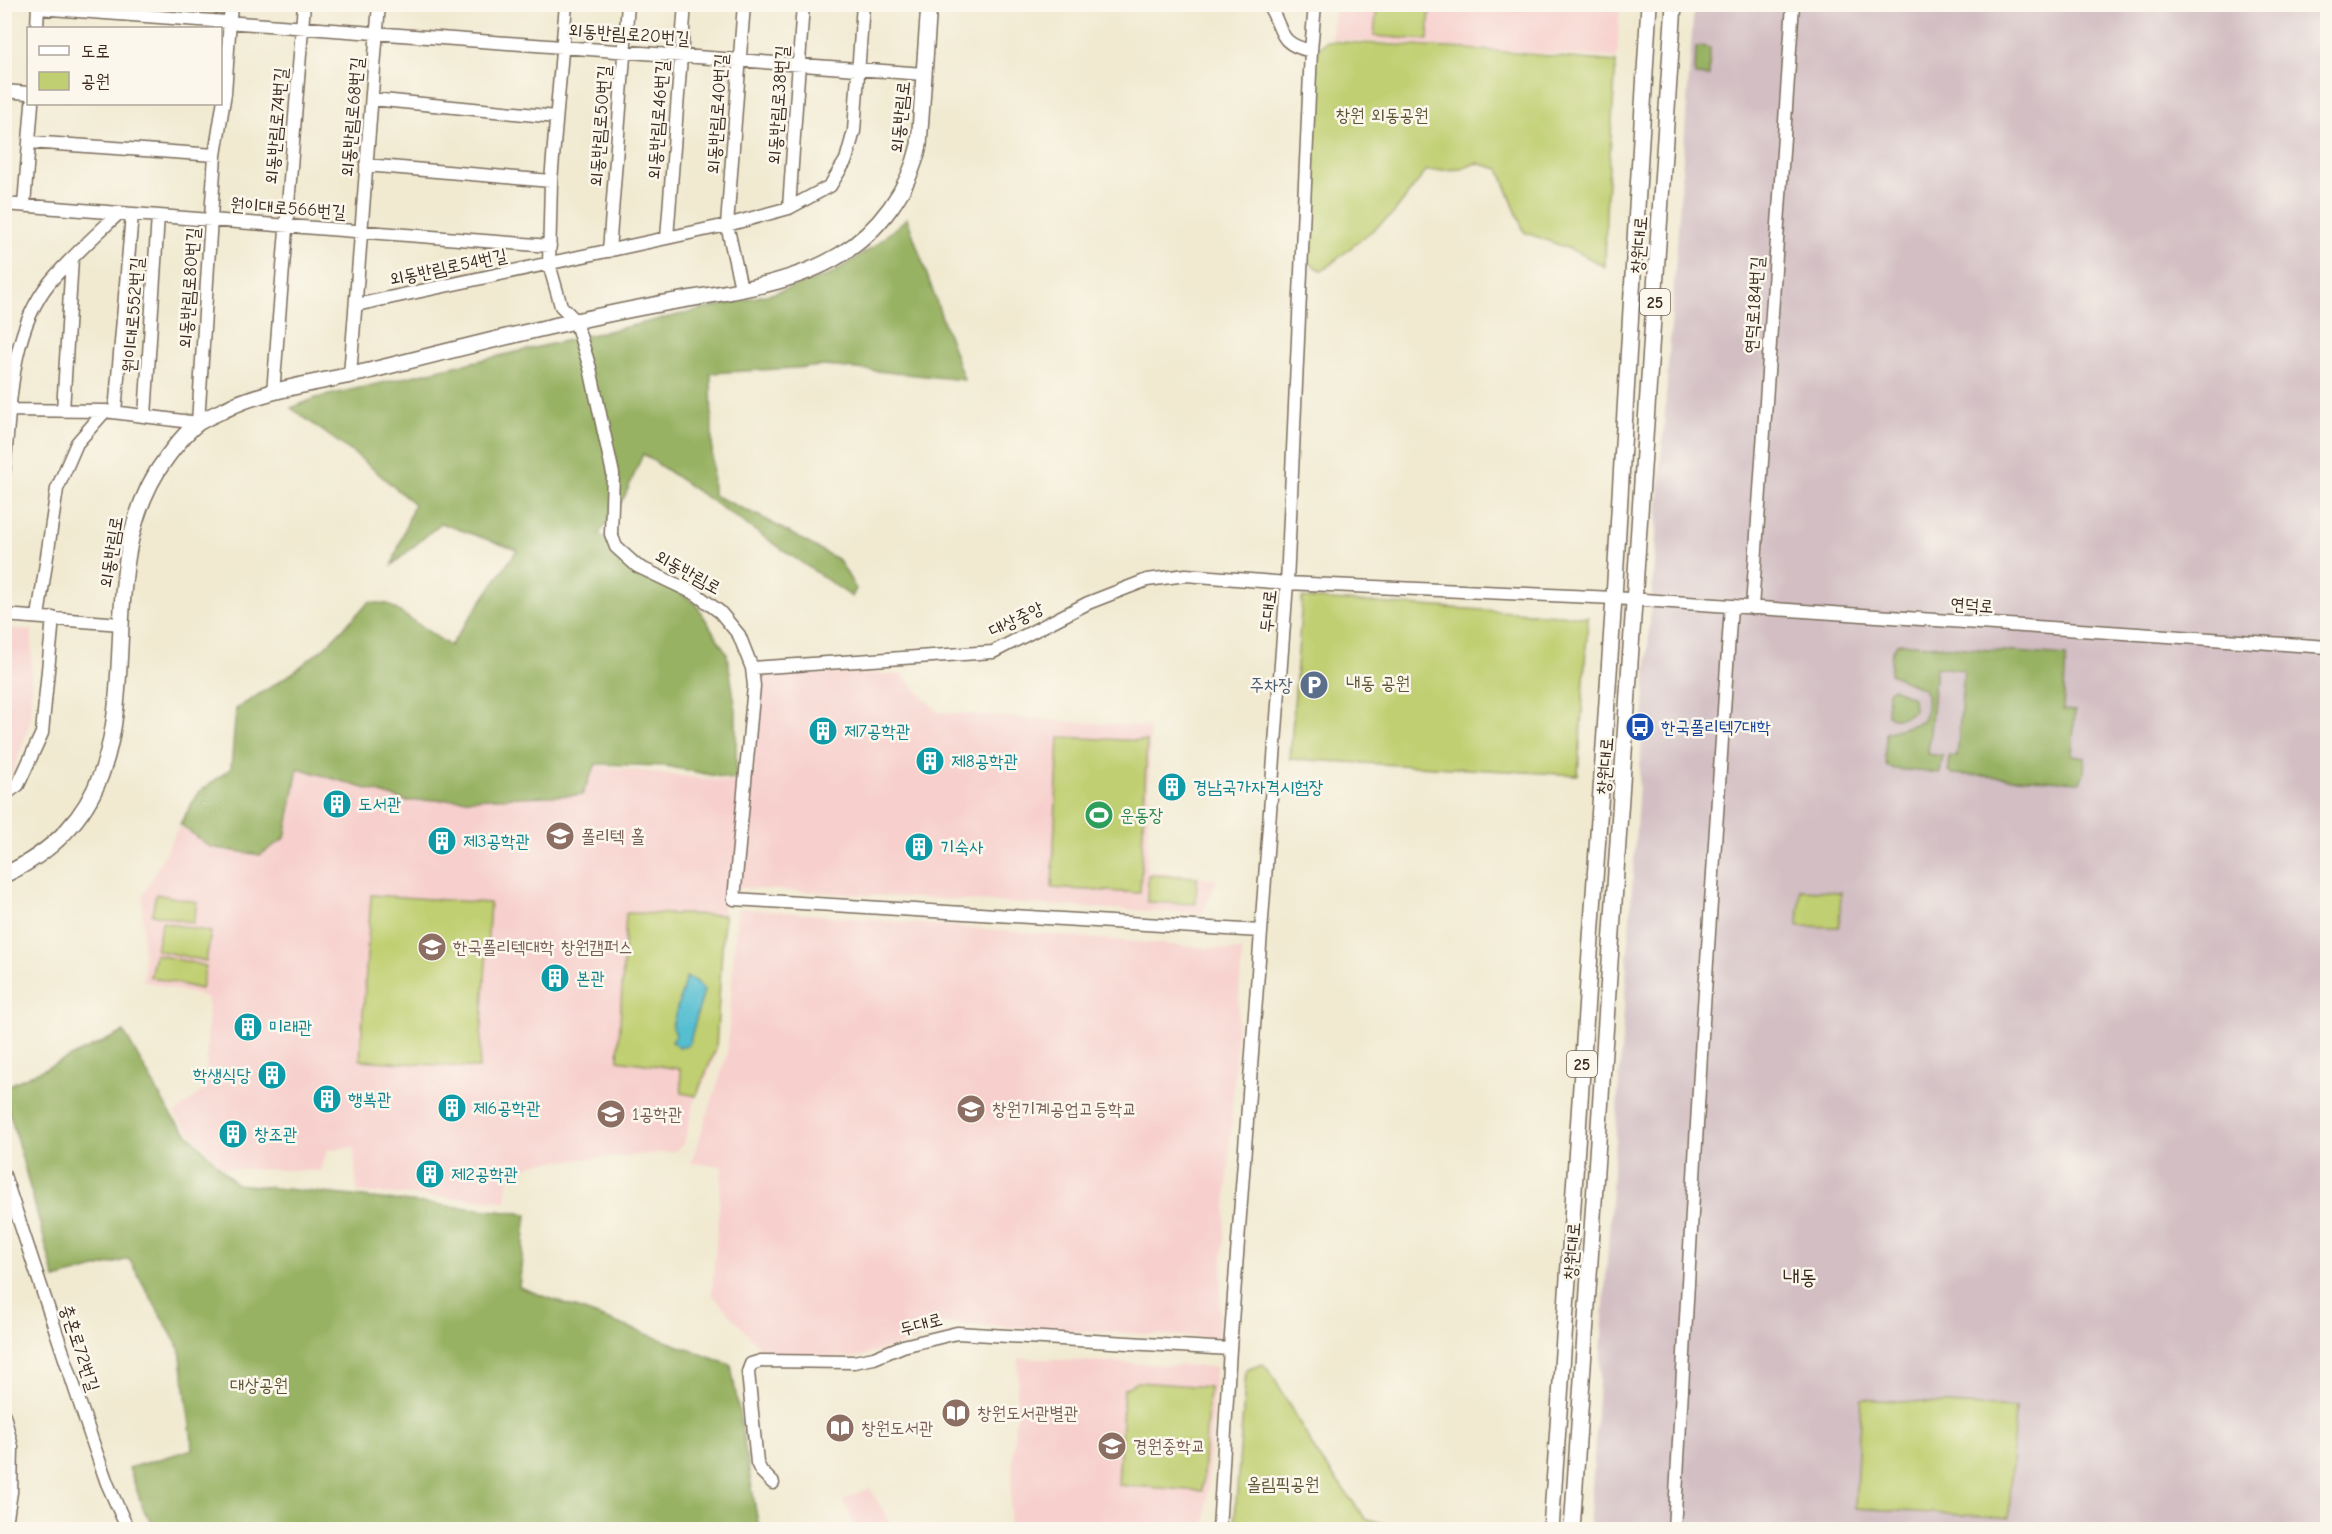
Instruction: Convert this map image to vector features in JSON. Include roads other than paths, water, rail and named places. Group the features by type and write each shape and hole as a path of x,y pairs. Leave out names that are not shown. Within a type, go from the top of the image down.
{"main road":[{"name":"외동반림로","path":"4,875 55,842 86,807 105,767 116,716 121,624 130,541 138,508 157,471 177,444 198,423 239,403 273,393 575,320 777,280 837,257 860,242 884,216 903,189 914,165 919,145 929,4"},
{"name":"창원대로","path":"1551,1530 1614,598 1649,4"},
{"name":"창원대로","path":"1572,1530 1636,600 1674,4"}],"street":[{"name":"외동반림로80번길","path":"223,92 231,4"},
{"name":"외동반림로74번길","path":"273,393 304,4"},
{"name":"외동반림로68번길","path":"350,375 379,4"},
{"path":"566,4 551,181 549,264 561,306 575,320"},
{"name":"외동반림로50번길","path":"609,251 628,4"},
{"name":"외동반림로46번길","path":"667,238 685,4"},
{"name":"외동반림로40번길","path":"741,288 727,225 744,4"},
{"name":"외동반림로38번길","path":"789,208 803,4"},
{"path":"727,225 789,208 830,186 846,160 854,131 863,4"},
{"path":"1268,4 1284,39 1293,47 1311,51"},
{"path":"1287,583 1315,4"},
{"name":"연덕로184번길","path":"1752,608 1792,4"},
{"name":"외동반림로20번길","path":"38,6 924,74"},
{"path":"37,27 38,6"},
{"path":"4,91 27,93"},
{"path":"372,99 556,117"},
{"path":"24,205 32,105"},
{"name":"외동반림로80번길","path":"198,423 215,154 221,105"},
{"path":"29,142 215,154"},
{"path":"366,165 551,181"},
{"name":"원이대로566번길","path":"4,204 550,246"},
{"path":"4,472 7,411 15,360 27,323 49,284 72,258 125,213"},
{"name":"원이대로552번길","path":"110,412 125,213"},
{"name":"원이대로552번길","path":"145,416 158,216"},
{"name":"외동반림로54번길","path":"356,305 727,225"},
{"path":"63,411 72,258"},
{"name":"외동반림로","path":"575,320 590,368 613,474 611,534 615,547 637,566 696,594 720,612 739,635 752,668 754,686 734,899 1260,931"},
{"path":"7,411 110,412 198,423"},
{"path":"38,617 57,489 77,443 110,412"},
{"name":"대상중앙","path":"752,668 993,652 1088,603 1147,580 1186,575 1287,583"},
{"name":"두대로","path":"1219,1530 1260,931 1287,583 1614,598"},
{"name":"연덕로","path":"1614,598 2328,647"},
{"path":"1674,1530 1731,606"},
{"path":"4,615 121,624"},
{"path":"4,795 18,785 42,733 53,618"},
{"name":"충혼로72번길","path":"4,1175 107,1484 128,1530"},
{"name":"두대로","path":"773,1483 761,1471 757,1463 748,1372 751,1364 761,1361 854,1362 874,1359 903,1346 957,1333 1230,1349"},
{"path":"4,1415 12,1447 11,1492 5,1530"}],"water":[{"path":"686,977 696,981 704,990 689,1045 679,1048 672,1042 676,1035 672,1026"}],"place":[{"name":"주차장","path":"1314,685"},
{"name":"한국폴리텍7대학","path":"1640,727"},
{"name":"제7공학관","path":"823,731"},
{"name":"제8공학관","path":"930,761"},
{"name":"경남국가자격시험장","path":"1172,787"},
{"name":"도서관","path":"337,804"},
{"name":"운동장","path":"1099,815"},
{"name":"폴리텍 홀","path":"560,836"},
{"name":"제3공학관","path":"442,841"},
{"name":"기숙사","path":"919,847"},
{"name":"한국폴리텍대학 창원캠퍼스","path":"432,947"},
{"name":"본관","path":"555,978"},
{"name":"미래관","path":"248,1027"},
{"name":"학생식당","path":"272,1075"},
{"name":"행복관","path":"327,1099"},
{"name":"제6공학관","path":"452,1108"},
{"name":"창원기계공업고등학교","path":"971,1109"},
{"name":"1공학관","path":"611,1114"},
{"name":"창조관","path":"233,1134"},
{"name":"제2공학관","path":"430,1174"},
{"name":"창원도서관별관","path":"956,1413"},
{"name":"창원도서관","path":"840,1428"},
{"name":"경원중학교","path":"1112,1446"}],"district":[{"name":"내동","path":"1800,1277"}],"park label":[{"name":"창원 외동공원","path":"1382,115"},
{"name":"내동 공원","path":"1378,683"},
{"name":"대상공원","path":"259,1385"},
{"name":"올림픽공원","path":"1283,1484"}]}
